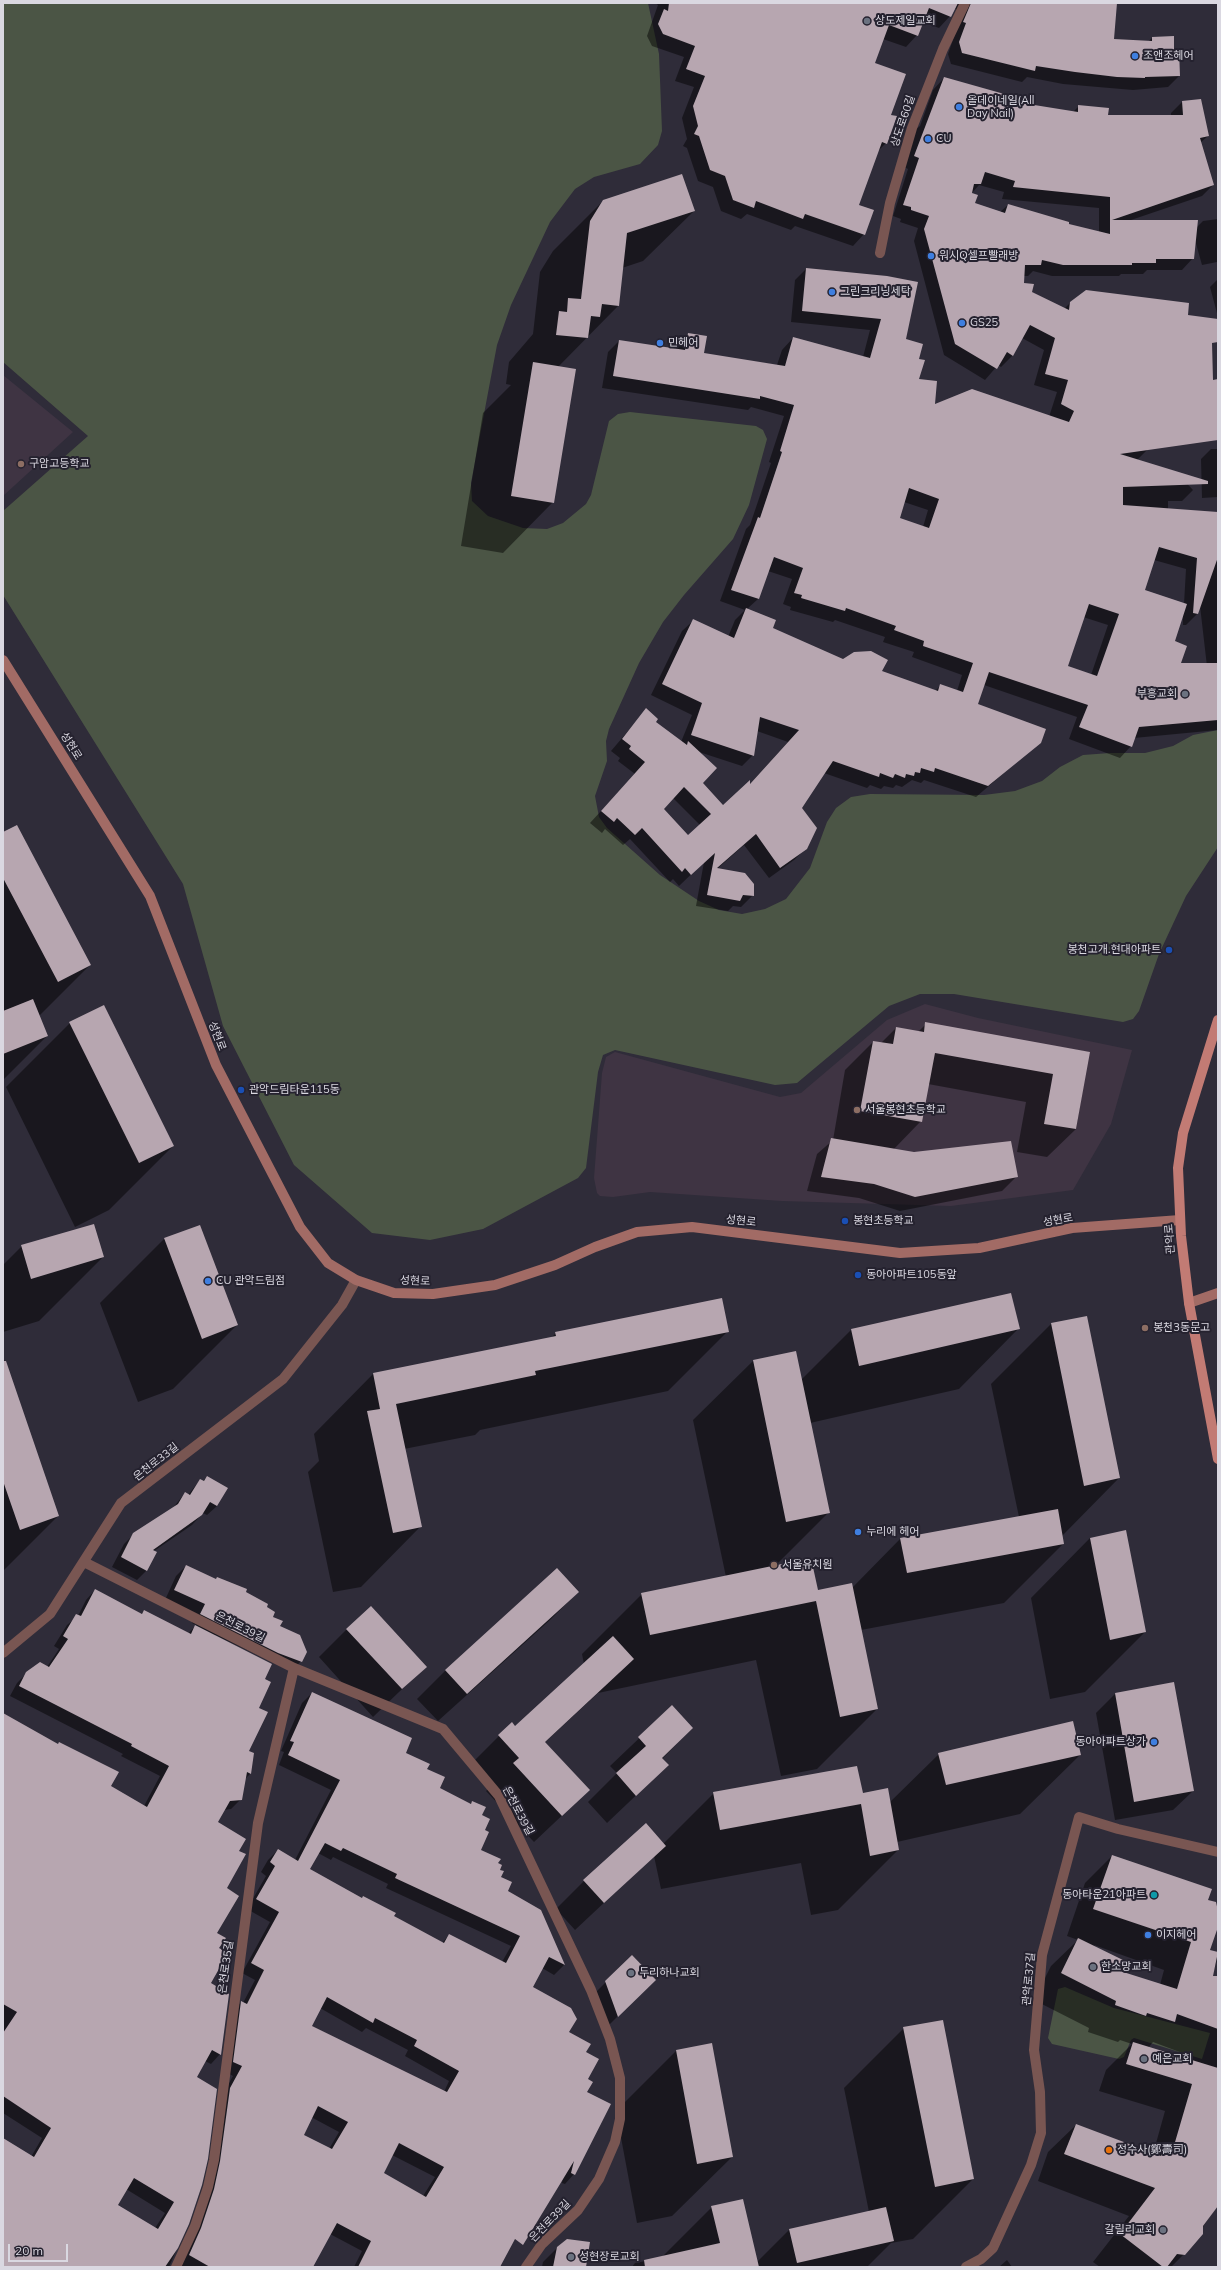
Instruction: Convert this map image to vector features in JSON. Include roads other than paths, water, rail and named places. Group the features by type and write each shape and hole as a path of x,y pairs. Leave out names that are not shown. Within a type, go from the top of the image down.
{"main road":[{"name":"관악로","path":"1218,1020 1183,1133 1178,1168 1180,1220 1189,1303 1218,1459"}],"street":[{"name":"상도로60길","path":"880,253 890,203 912,128 943,49 965,3"},
{"name":"성현로","path":"3,660 150,896 216,1065 300,1227 328,1264 356,1280 394,1293 418,1294 433,1294 495,1285 555,1265 594,1247 637,1232 692,1227 900,1253 978,1248 1072,1228 1180,1220"},
{"name":"은천로33길","path":"3,1653 50,1614 121,1504 283,1379 342,1305 356,1280"},
{"path":"1189,1303 1218,1293"},
{"name":"은천로39길","path":"84,1562 294,1668 443,1729 499,1796 591,1990 610,2039 620,2078 620,2119 615,2142 599,2179 578,2210 542,2244 526,2267"},
{"name":"은천로35길","path":"176,2267 195,2226 208,2187 214,2160 258,1823 294,1668"},
{"name":"관악로37길","path":"966,2267 981,2259 993,2248 1031,2165 1041,2133 1040,2092 1034,2050 1042,1955 1079,1817 1118,1829 1218,1852"}],"place":[{"name":"상도제일교회","path":"867,21"},
{"name":"조앤조헤어","path":"1135,56"},
{"name":"올데이네일(All Day Nail)","path":"959,107"},
{"name":"CU","path":"928,139"},
{"name":"워시Q셀프빨래방","path":"931,256"},
{"name":"그린크리닝세탁","path":"832,292"},
{"name":"GS25","path":"962,323"},
{"name":"민헤어","path":"660,343"},
{"name":"구암고등학교","path":"21,464"},
{"name":"부흥교회","path":"1185,694"},
{"name":"봉천고개.현대아파트","path":"1169,950"},
{"name":"관악드림타운115동","path":"241,1090"},
{"name":"서울봉현초등학교","path":"857,1110"},
{"name":"봉현초등학교","path":"845,1221"},
{"name":"동아아파트105동앞","path":"858,1275"},
{"name":"CU 관악드림점","path":"208,1281"},
{"name":"봉천3동문고","path":"1145,1328"},
{"name":"누리에 헤어","path":"858,1532"},
{"name":"서울유치원","path":"774,1565"},
{"name":"동아아파트상가","path":"1154,1742"},
{"name":"동아타운21아파트","path":"1154,1895"},
{"name":"이지헤어","path":"1148,1935"},
{"name":"한소망교회","path":"1093,1967"},
{"name":"두리하나교회","path":"631,1973"},
{"name":"예은교회","path":"1144,2059"},
{"name":"정수사(鄭壽司)","path":"1109,2150"},
{"name":"갈릴리교회","path":"1163,2230"},
{"name":"성현장로교회","path":"571,2257"}]}
